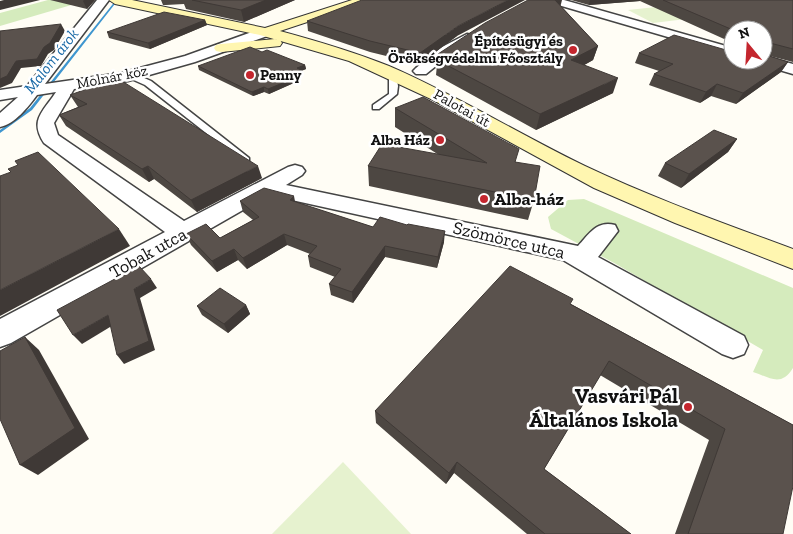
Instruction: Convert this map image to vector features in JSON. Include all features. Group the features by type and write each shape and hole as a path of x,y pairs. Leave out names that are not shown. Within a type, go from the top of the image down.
{"main road":[{"path":"265,32 364,0"},
{"name":"Palotai út","path":"125,1 265,32 354,58 436,94 532,148 615,189 684,218 793,259"},
{"path":"221,48 227,43 231,35 230,25 254,26 300,20"},
{"path":"300,20 298,23 299,30 311,44"},
{"path":"221,48 266,43 311,44"}],"street":[{"path":"103,0 49,89 44,123 46,131 51,139 184,233"},
{"path":"552,0 723,49"},
{"path":"421,71 447,50 478,31"},
{"path":"221,48 265,32"},
{"name":"Molnár köz","path":"0,95 130,76 221,48"},
{"path":"773,64 793,69"},
{"path":"0,122 15,110 49,89"},
{"name":"Tobak utca","path":"0,334 295,171"},
{"name":"Szömörce utca","path":"265,188 555,248 582,258 732,346"},
{"path":"582,258 606,231"}],"lane":[{"path":"376,107 393,96 396,86 392,74"},
{"path":"130,76 148,83 246,160"}],"green space":[{"path":"48,0 85,1 0,26 0,13"},
{"path":"684,4 711,16 653,23 628,10"},
{"path":"584,199 793,288 793,368 789,374 780,379 775,379 753,372 763,350 616,264 551,229 548,217 568,200"},
{"path":"343,462 411,534 272,534"}],"building":[{"path":"192,0 266,0 241,10"},
{"path":"362,0 508,0 458,26 420,53 370,41 307,21"},
{"path":"528,0 555,0 598,46 571,60 618,78 540,114 437,60 441,55 438,54 485,23"},
{"path":"663,0 793,0 793,49 773,44 773,20 723,20 723,26"},
{"path":"164,12 205,20 148,43 107,32"},
{"path":"61,24 50,43 44,47 37,59 16,61 7,76 0,79 0,31"},
{"path":"674,35 723,49 723,70 773,70 773,57 788,62 743,93 717,84 706,92 654,74 673,64 639,53"},
{"name":"Penny","path":"250,47 262,52 267,50 305,65 297,68 301,70 289,75 295,78 268,89 264,87 252,92 198,66"},
{"path":"117,78 258,166 191,200 148,166 142,169 59,115 87,104 70,95"},
{"path":"423,97 519,149 515,162 540,166 534,200 368,166 382,144 487,163 395,108"},
{"path":"714,130 737,139 689,174 665,163"},
{"path":"38,152 119,229 0,290 0,176 11,172 8,169 18,165 15,161"},
{"path":"264,188 294,196 290,200 373,227 380,217 407,225 445,231 438,257 385,246 352,292 329,284 341,269 308,256 317,246 284,234 243,258 234,249 212,261 186,234 206,224 220,238 259,217 240,201"},
{"path":"139,266 151,279 134,289 149,341 117,355 108,315 73,335 57,310"},
{"path":"510,266 573,299 570,304 793,425 793,486 783,534 688,534 725,429 609,361 544,469 631,534 545,534 457,462 449,473 375,411"},
{"path":"220,288 246,305 224,324 197,306"},
{"path":"25,337 75,428 20,465 0,419 0,351"}],"waterway":[{"name":"Malom árok","path":"0,132 31,109 117,0"}],"place":[{"name":"Építésügyi és Örökségvédelmi Főosztály","path":"573,50"},
{"name":"Penny","path":"250,75"},
{"name":"Alba Ház","path":"440,140"},
{"name":"Alba-ház","path":"484,199"},
{"name":"Vasvári Pál Általános Iskola","path":"688,407"}]}
